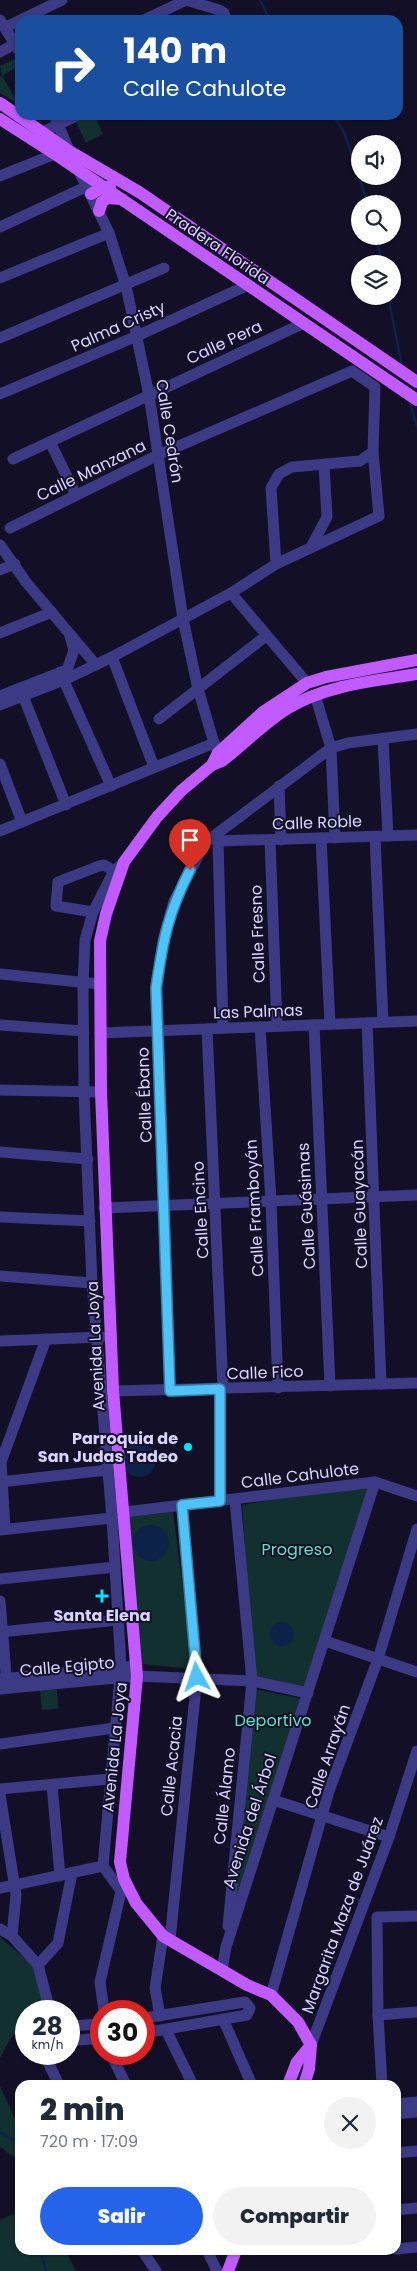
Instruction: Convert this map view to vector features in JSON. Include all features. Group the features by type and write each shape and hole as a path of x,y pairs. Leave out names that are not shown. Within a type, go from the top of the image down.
{"main road":[{"name":"Pradera Florida","path":"0,103 15,113"},
{"name":"Pradera Florida","path":"0,119 78,170 95,188 121,199 415,399"},
{"name":"Pradera Florida","path":"25,120 69,150 139,192 413,379"},
{"path":"19,131 43,132"},
{"path":"95,188 122,185 139,192"},
{"path":"99,211 102,202 106,198 121,199"},
{"name":"Avenida La Joya","path":"311,2045 298,2022 271,1995 247,1985 166,1938 122,1885 120,1837 137,1671 110,1336 101,1092 100,942 106,914 124,862 157,817 262,712 308,683 326,677 417,660"},
{"name":"Avenida La Joya","path":"216,756 287,709 315,695 339,687 417,674"},
{"path":"306,2080 309,2069 311,2045"},
{"name":"Margarita Maza de Juárez","path":"290,2080 297,2062 311,2045"},
{"path":"228,2271 234,2255"}],"street":[{"path":"24,15 62,0"},
{"path":"160,15 186,0 219,10 225,15"},
{"path":"15,18 3,23 15,43"},
{"path":"0,52 15,49"},
{"path":"43,132 56,120 78,170"},
{"path":"0,176 55,154"},
{"path":"0,228 95,188"},
{"name":"Calle Cedrón","path":"95,188 99,211 109,233 126,286 137,336 149,395 182,619 216,756"},
{"path":"0,278 109,233"},
{"path":"0,338 126,286 164,268"},
{"name":"Palma Cristy","path":"0,394 137,336 248,286"},
{"name":"Calle Pera","path":"12,459 304,323"},
{"name":"Calle Manzana","path":"10,528 158,455 352,371 375,387 373,452"},
{"path":"50,442 76,496"},
{"path":"0,705 21,692 96,665 231,593 276,564 379,516 373,452 360,461 292,467 279,474 270,488 276,564"},
{"path":"311,547 326,517 324,465"},
{"path":"0,545 26,582 96,665"},
{"path":"0,570 15,564"},
{"path":"231,593 308,683"},
{"path":"0,633 52,612"},
{"path":"62,676 67,670 74,650 68,632"},
{"path":"159,718 266,636"},
{"path":"112,657 154,767"},
{"path":"62,676 111,786"},
{"path":"0,696 21,692"},
{"path":"21,692 66,804"},
{"path":"315,695 331,748 335,838"},
{"name":"Calle Ébano","path":"170,1391 156,988 163,941 174,901 206,842 216,838 279,786 331,748 383,738 417,734"},
{"path":"383,738 388,836"},
{"path":"0,831 154,767 216,756"},
{"path":"0,764 22,822"},
{"name":"Calle Fresno","path":"278,1026 276,840 279,786"},
{"name":"Calle Roble","path":"216,838 276,840 417,835"},
{"path":"375,837 383,1022"},
{"path":"216,838 223,1028"},
{"path":"321,838 330,1024"},
{"name":"Avenida La Joya","path":"122,1885 103,1866 120,1672 112,1518 92,1283 82,1031 86,940 93,912 114,871 124,862"},
{"path":"93,912 56,906 58,882 104,865 114,871"},
{"path":"0,974 100,984"},
{"name":"Las Palmas","path":"100,1033 417,1021"},
{"name":"Calle Guayacán","path":"368,1023 381,1384"},
{"path":"0,1025 82,1031"},
{"name":"Calle Guásimas","path":"314,1025 330,1386"},
{"name":"Calle Framboyán","path":"260,1027 271,1201 278,1388"},
{"name":"Calle Encino","path":"207,1029 216,1204 222,1389 220,1501"},
{"path":"0,1090 101,1092"},
{"path":"0,1152 88,1159"},
{"path":"104,1208 417,1195"},
{"path":"0,1217 90,1221"},
{"path":"0,1276 92,1283"},
{"path":"0,1341 110,1336"},
{"path":"46,1340 1,1461 0,1482 3,1530 112,1518"},
{"name":"Calle Fico","path":"113,1391 417,1383"},
{"path":"0,1482 107,1470"},
{"name":"Calle Cahulote","path":"125,1512 375,1482 417,1496"},
{"name":"Avenida del Árbol","path":"222,1970 226,1947 375,1482"},
{"name":"Calle Álamo","path":"226,1947 252,1681 235,1500"},
{"name":"Calle Acacia","path":"160,2016 155,1988 166,1938 197,1677 182,1505"},
{"name":"Calle Arrayán","path":"271,1995 329,1791 378,1659 417,1529"},
{"path":"0,1579 115,1567"},
{"path":"0,1601 4,1684"},
{"path":"1,1632 118,1620"},
{"path":"325,1641 417,1672"},
{"name":"Calle Egipto","path":"4,1684 137,1671 252,1681 308,1694"},
{"path":"0,1744 114,1728"},
{"name":"Margarita Maza de Juárez","path":"311,2045 389,1837 417,1751"},
{"path":"0,1790 110,1779"},
{"path":"52,1785 60,1876"},
{"path":"0,1794 16,1895 12,1936"},
{"path":"273,1800 389,1837"},
{"path":"0,1888 103,1866"},
{"path":"38,1965 58,1943 72,1873"},
{"path":"102,2000 100,1982 122,1885"},
{"path":"382,2080 378,2015 377,1917 417,1916"},
{"path":"0,1929 12,1936 38,1965 47,2000"},
{"path":"155,2017 245,2002 250,2008 247,2015 155,2031"},
{"path":"378,2015 417,2012"},
{"path":"223,2019 250,2080"},
{"path":"166,2030 191,2080"},
{"path":"50,2065 57,2080"},
{"path":"116,2065 124,2080"},
{"path":"401,2104 417,2102"},
{"path":"401,2114 417,2112"},
{"path":"401,2153 417,2151"},
{"path":"401,2210 417,2208"},
{"path":"401,2249 417,2247"},
{"path":"145,2255 156,2271"},
{"path":"209,2255 217,2271"}],"green space":[{"path":"15,58 15,68 2,76 0,66"},
{"path":"2,76 15,100 0,93 0,77"},
{"path":"80,120 96,120 103,134 86,143 76,122"},
{"name":"Progreso","path":"374,1484 305,1690 254,1677 242,1505"},
{"path":"173,1512 193,1669 142,1664 127,1517"},
{"name":"Deportivo","path":"254,1689 303,1699 229,1931"},
{"path":"40,1690 57,1690 58,1709 42,1710"},
{"path":"0,1937 34,1967 42,2000 15,2000 15,2034 11,2037 0,2058"},
{"path":"0,2086 15,2119 15,2158 0,2147"},
{"path":"15,2213 15,2255 68,2255 76,2271 0,2271 0,2220"}],"water":[{"path":"139,1443 146,1444 151,1448 155,1453 155,1467 151,1472 146,1476 139,1477 132,1476 127,1472 123,1467 122,1460 123,1453 127,1448 132,1444"},
{"path":"151,1525 164,1530 169,1543 164,1556 151,1561 138,1556 133,1543 138,1530"},
{"path":"282,1622 287,1623 293,1629 293,1639 287,1645 282,1646 277,1645 271,1639 270,1634 271,1629 277,1623"}],"waterway":[{"path":"260,0 268,15"},
{"path":"336,120 344,132 365,195"},
{"path":"378,245 380,255"},
{"path":"390,305 402,366"},
{"path":"409,401 417,426"},
{"path":"0,2132 15,2141"},
{"path":"42,2255 46,2271"}],"place":[{"name":"Parroquia de San Judas Tadeo","path":"188,1447"},
{"name":"Santa Elena","path":"102,1596"}],"route":[{"path":"190,870 174,901 163,941 156,988 170,1391 220,1389 220,1501 182,1505 197,1677"}]}
